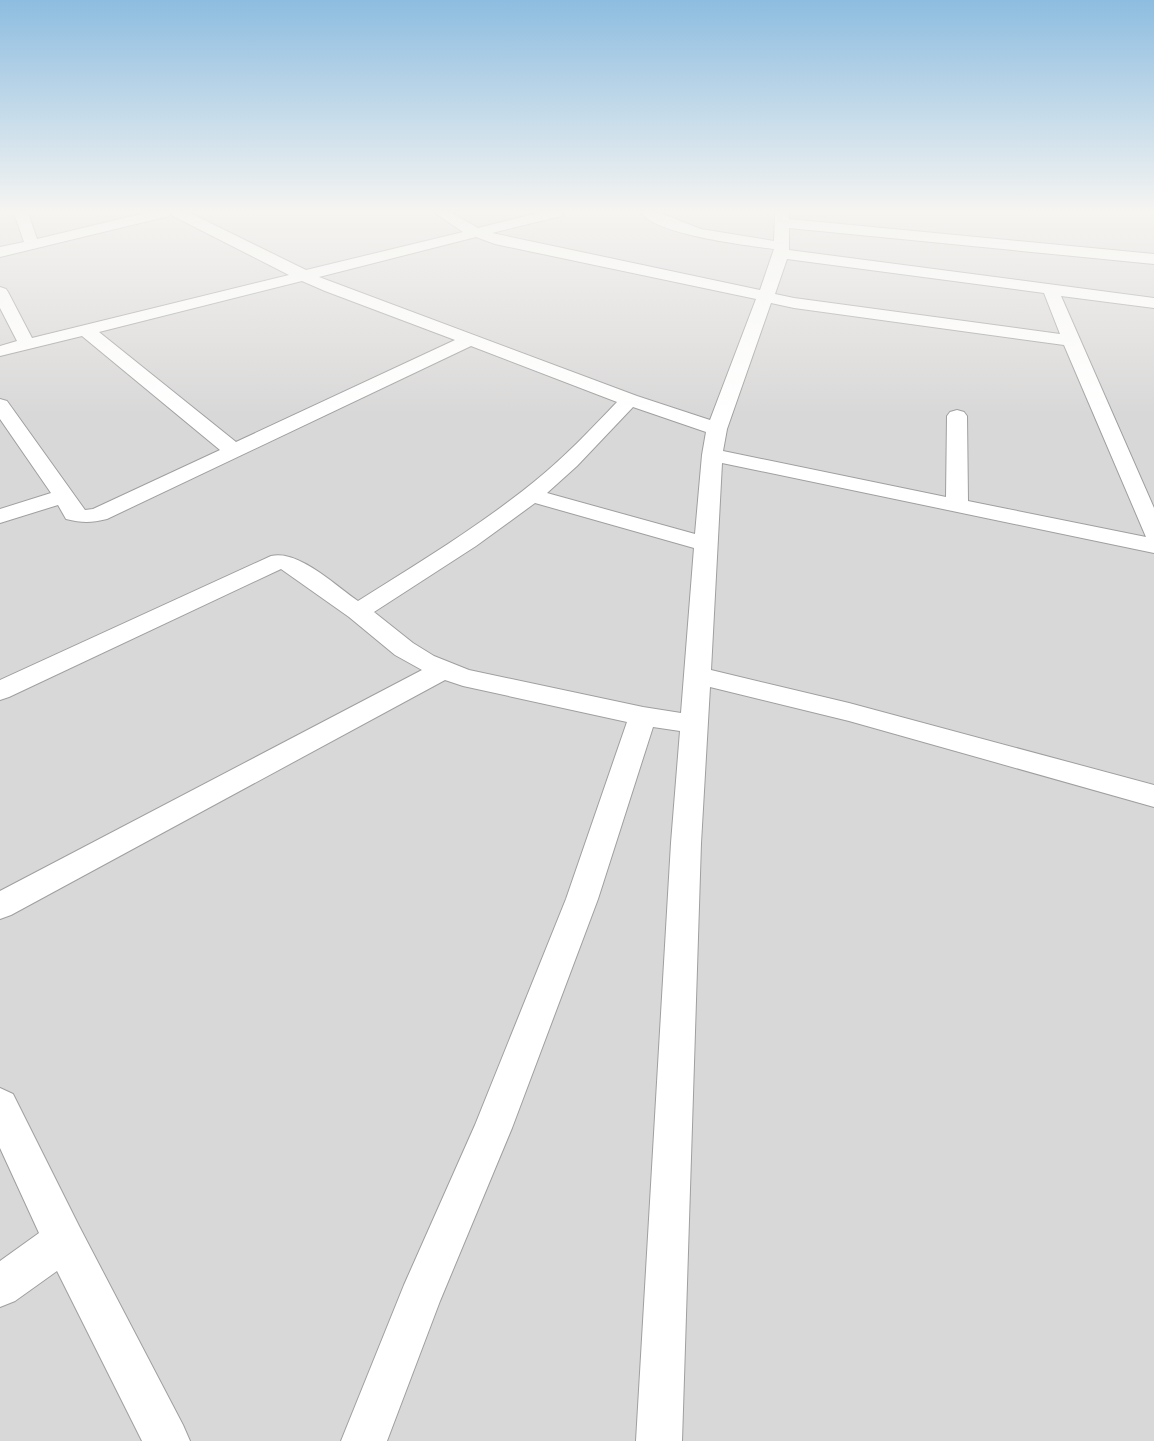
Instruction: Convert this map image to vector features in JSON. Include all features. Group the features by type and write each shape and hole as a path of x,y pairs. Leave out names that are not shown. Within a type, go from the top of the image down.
{"street":[{"path":"0,352 286,280"},
{"path":"314,280 630,400 717,429"},
{"path":"690,280 794,303 1071,341"},
{"path":"659,1441 692,724 707,544 712,455 717,429 771,280"},
{"path":"985,280 1154,303"},
{"path":"1051,290 1154,533"},
{"path":"0,292 27,344"},
{"path":"86,331 234,451"},
{"path":"2,410 64,496 74,514 78,516 92,516 470,340"},
{"path":"358,612 531,495 576,455 630,400"},
{"path":"957,416 957,505"},
{"path":"712,455 1154,546"},
{"path":"531,495 707,544"},
{"path":"0,516 64,496"},
{"path":"0,691 279,561 288,563 358,612 404,649 443,670 463,677 643,716 692,724"},
{"path":"0,906 443,670"},
{"path":"696,675 849,712 1154,796"},
{"path":"364,1441 419,1300 494,1128 582,900 643,716"},
{"path":"0,1106 64,1241 167,1441"},
{"path":"0,1286 64,1241"}],"shaded area":[{"path":"0,280 1154,280 1154,1441 0,1441"}]}
